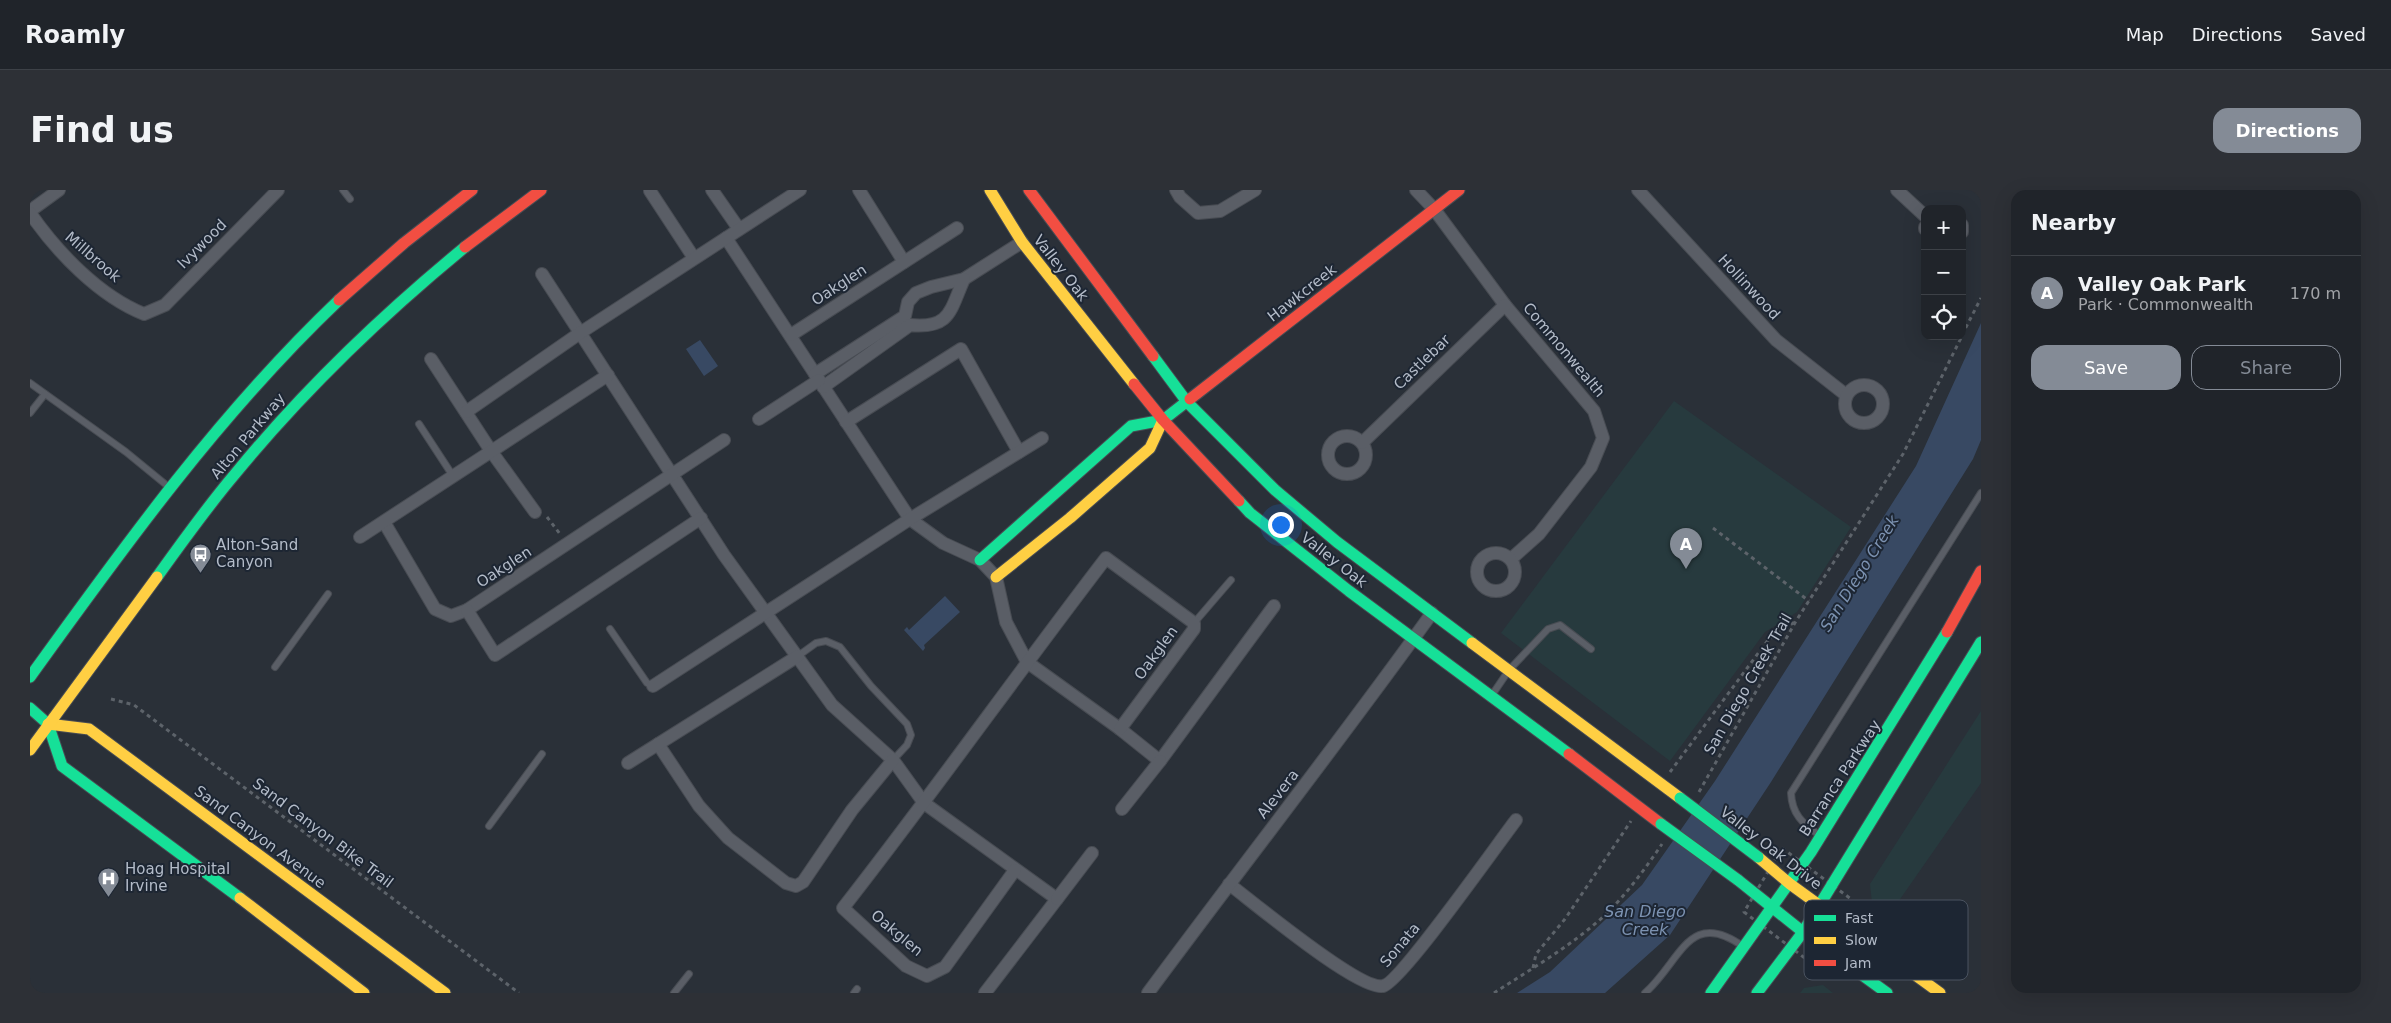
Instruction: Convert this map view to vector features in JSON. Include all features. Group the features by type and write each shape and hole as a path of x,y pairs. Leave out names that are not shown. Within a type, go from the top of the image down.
{"street":[{"path":"30,212 59,190"},
{"name":"Ivywood","path":"144,314 165,305 278,190"},
{"name":"Alton Parkway","path":"30,677 171,489 228,418 299,339 402,245 472,190"},
{"name":"Alton Parkway","path":"30,750 239,468 296,402 374,324 480,234 541,190"},
{"path":"712,190 739,229"},
{"path":"466,412 580,333 800,190"},
{"path":"859,190 904,262"},
{"name":"Valley Oak","path":"990,190 1022,242 1163,420 1250,513 1350,591 1774,908"},
{"name":"Valley Oak","path":"1029,190 1187,402 1275,490 1337,542 1680,798"},
{"path":"1176,190 1180,197 1198,213 1220,211 1255,190"},
{"name":"Commonwealth","path":"1416,190 1434,209 1505,305 1594,411 1603,438 1591,467 1539,534 1511,559"},
{"name":"Hawkcreek","path":"1163,420 1459,190"},
{"name":"Hollinwood","path":"1638,190 1776,340 1846,395"},
{"path":"1897,190 1921,212"},
{"path":"650,191 694,258"},
{"name":"Millbrook","path":"30,212 46,236 72,264 125,306 144,314"},
{"name":"Oakglen","path":"791,335 957,228"},
{"path":"726,238 910,519 943,543 980,560 996,577 1006,622 1027,662 1120,729 1160,761"},
{"path":"908,320 908,302 916,293 931,287 964,279 1022,242"},
{"path":"542,274 701,518 766,614 798,656 832,706 893,760 924,803 1057,899"},
{"path":"908,320 924,326 939,324 948,316 964,279"},
{"name":"Castlebar","path":"1362,443 1505,305"},
{"path":"759,419 819,381 908,320"},
{"path":"846,422 961,349 1019,452"},
{"path":"431,358 491,451 535,512"},
{"path":"360,537 608,376"},
{"path":"996,577 1062,507 1131,426 1163,420"},
{"path":"980,560 1150,448 1163,420"},
{"path":"653,686 910,519 1042,438"},
{"name":"Oakglen","path":"384,522 434,609 451,616 468,610 673,476 724,440"},
{"path":"468,610 495,655 701,518"},
{"name":"Oakglen","path":"1015,870 945,967 927,976 906,966 843,908 924,803 1106,558 1194,623 1194,629 1120,729"},
{"name":"Barranca Parkway","path":"1711,993 1774,908 1884,738 1968,597 1981,571"},
{"path":"1122,809 1160,761 1274,606"},
{"name":"Alevera","path":"1148,993 1229,884 1326,759 1432,613"},
{"path":"1823,900 1981,642"},
{"path":"628,763 798,656"},
{"path":"30,708 48,724 62,766 204,870 364,993"},
{"name":"Sand Canyon Avenue","path":"48,724 89,729 445,993"},
{"path":"658,744 699,806 728,838 786,883 796,886 803,882 852,810 893,760"},
{"name":"Valley Oak Drive","path":"1680,798 1813,900"},
{"name":"Sonata","path":"1229,884 1345,971 1371,985 1383,986 1390,983 1417,953 1516,820"},
{"path":"985,993 1092,853"},
{"path":"1756,993 1803,932 1774,908"},
{"path":"1869,980 1887,993"},
{"name":"Valley Oak Drive","path":"1922,980 1940,993"}],"lane":[{"path":"343,190 350,199"},
{"path":"30,383 126,452 171,489"},
{"path":"30,413 45,394"},
{"path":"419,424 453,476"},
{"path":"1820,836 1800,821 1792,806 1791,792 1981,493"},
{"path":"1194,623 1231,580"},
{"path":"275,667 328,594"},
{"path":"1491,695 1509,670 1554,625 1560,625 1591,648"},
{"path":"610,629 647,683 653,686"},
{"path":"798,656 816,643 826,641 840,647 871,686 907,724 911,735 907,745 893,760"},
{"path":"489,826 542,754"},
{"path":"1645,993 1690,940 1704,932 1720,932 1745,948"},
{"path":"674,993 690,974"}],"path":[{"name":"San Diego Creek Trail","path":"1966,328 1981,298"},
{"name":"San Diego Creek Trail","path":"1697,795 1796,621 1903,454 1960,340"},
{"path":"535,512 545,514 568,545"},
{"path":"1712,528 1810,601"},
{"path":"1662,783 1768,640 1796,621"},
{"name":"Sand Canyon Bike Trail","path":"111,699 134,705 519,993"},
{"path":"1533,968 1536,954 1565,919 1639,807"},
{"path":"1494,993 1568,944 1604,915 1645,868 1662,844"}],"green space":[{"path":"1674,401 1851,527 1797,612 1765,632 1670,761 1501,633"},
{"path":"1981,711 1981,783 1899,900 1872,900 1870,884"},
{"path":"1823,985 1833,993 1800,993 1804,988"}],"water":[{"name":"San Diego Creek","path":"1981,323 1981,440 1973,459 1771,782 1670,935 1605,993 1517,993 1550,972 1642,885 1715,781 1916,466"},
{"path":"700,340 718,366 704,376 686,349"},
{"path":"945,596 960,612 924,645 923,651 904,630 907,627 909,630"}],"traffic: fast":[{"path":"157,577 215,499 288,413 373,327 465,247"},
{"path":"30,677 138,529 214,434 254,388 339,300"},
{"path":"1153,356 1187,402 1275,490 1337,542 1472,643"},
{"path":"980,560 1131,426 1163,420 1190,399"},
{"path":"1239,501 1250,513 1349,591 1569,754"},
{"path":"1711,993 1811,852 1947,632"},
{"path":"1823,900 1981,642"},
{"path":"30,708 48,724 62,766 240,898"},
{"path":"1680,798 1758,857"},
{"path":"1661,824 1738,880"},
{"path":"1738,880 1804,933"},
{"path":"1757,993 1804,930"},
{"path":"1869,980 1887,993"}],"traffic: slow":[{"path":"990,190 1022,242 1134,384"},
{"path":"996,577 1070,518 1150,448 1163,420"},
{"path":"30,750 157,577"},
{"path":"1472,643 1680,798"},
{"path":"48,724 89,729 445,993"},
{"path":"1758,857 1812,900"},
{"path":"240,898 364,993"},
{"path":"1922,980 1940,993"}],"traffic: jam":[{"path":"339,300 404,243 472,190"},
{"path":"465,247 541,190"},
{"path":"1029,190 1153,356"},
{"path":"1190,399 1459,190"},
{"path":"1134,384 1163,420 1239,501"},
{"path":"1947,632 1981,571"},
{"path":"1569,754 1661,824"}],"place":[{"name":"Valley Oak Park","path":"1686,569"},
{"name":"Alton-Sand Canyon","path":"200,573"},
{"name":"Hoag Hospital Irvine","path":"109,897"}]}
